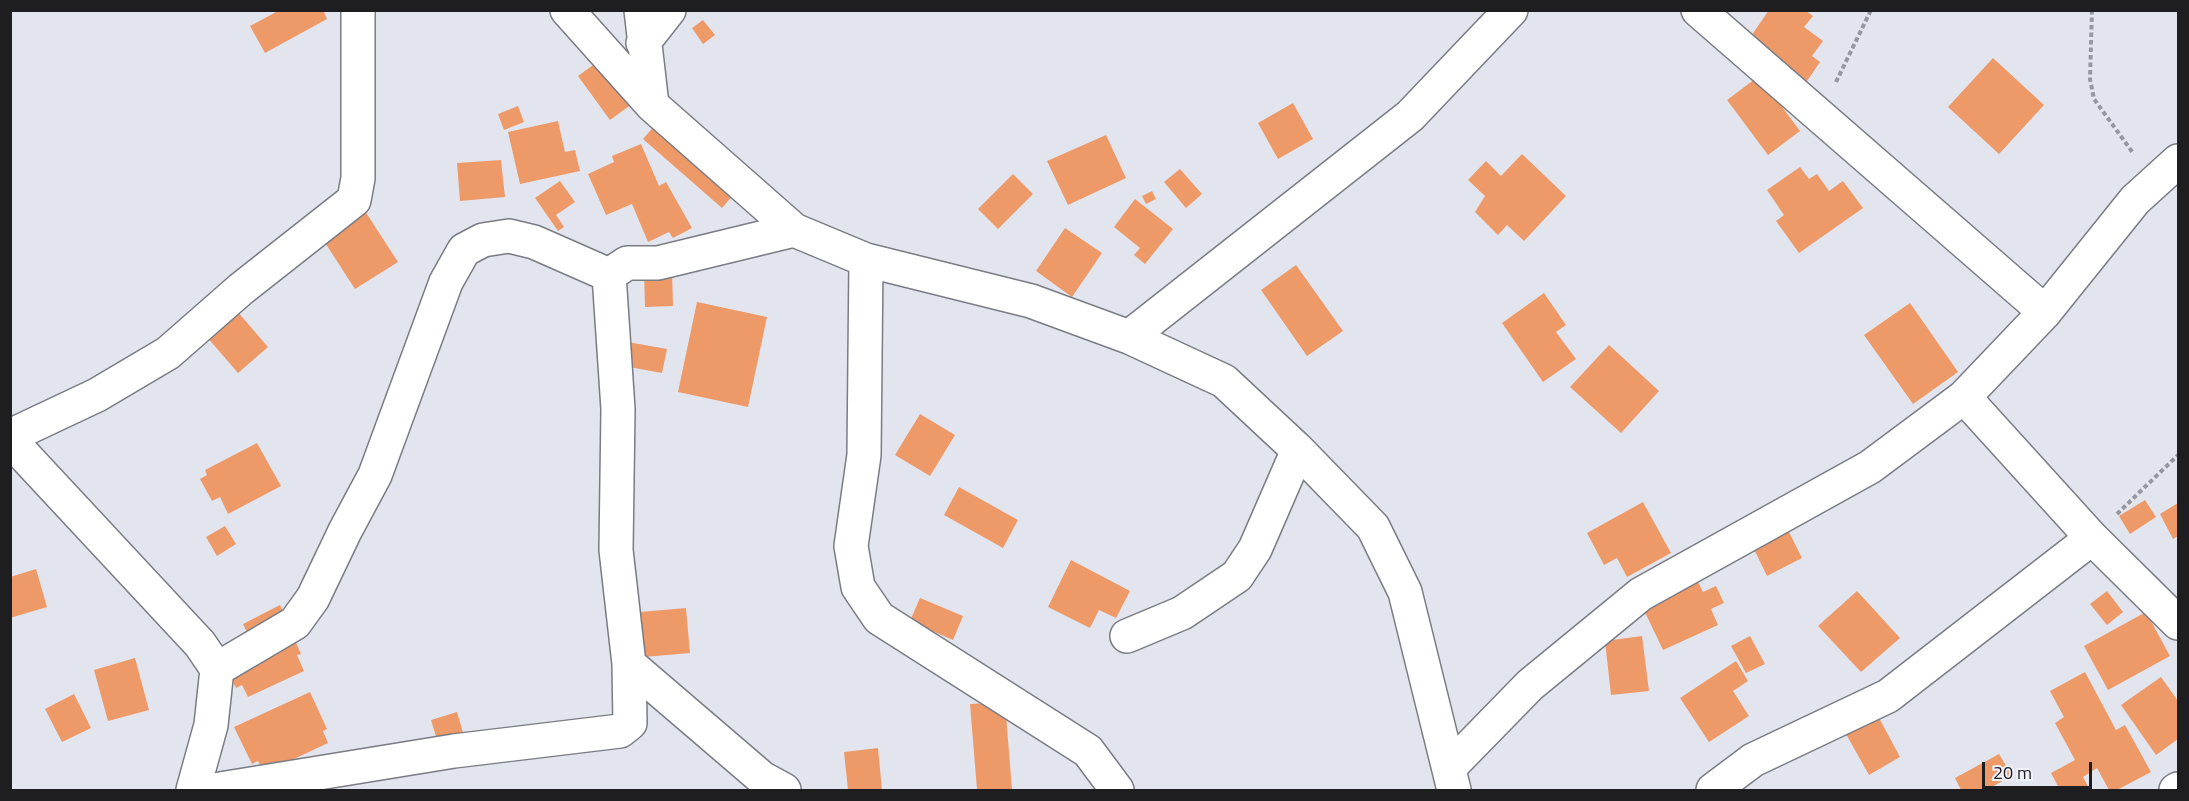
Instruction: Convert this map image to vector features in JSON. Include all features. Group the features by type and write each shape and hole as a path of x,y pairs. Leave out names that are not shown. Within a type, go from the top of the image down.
{"street":[{"path":"193,790 212,725 217,669 200,644 10,438 97,395 168,353 241,290 354,200 358,178 358,10"},
{"path":"567,10 652,105 794,230 866,260 1031,301 1129,337 1224,381 1298,450 1373,526 1405,592 1451,779"},
{"path":"641,10 643,43 652,105"},
{"path":"643,43 669,10"},
{"path":"1129,337 1410,116 1511,10"},
{"path":"1698,10 2045,312"},
{"path":"1451,779 1530,685 1641,594 1870,467 1964,397 2045,312 2135,200 2167,172"},
{"path":"609,275 627,263 658,263 794,230"},
{"path":"217,669 295,623 313,598 375,475 446,282 464,250 483,240 509,236 534,242 609,275"},
{"path":"866,260 864,454 851,546 858,587 879,618 1088,751 1107,787"},
{"path":"214,790 454,751 620,731 630,723 629,664 616,550 618,409 609,275"},
{"path":"1964,397 2092,538 2178,623"},
{"path":"1127,636 1182,613 1237,576 1255,549 1298,450"},
{"path":"1713,790 1753,760 1888,696 2092,538"},
{"path":"629,664 762,778 784,790"}],"path":[{"path":"1820,117 1871,10"},
{"path":"2092,10 2090,79 2094,99 2167,172"},
{"path":"2092,538 2178,455"}],"building":[{"path":"280,10 323,10 327,19 265,53 250,26"},
{"path":"1769,10 1805,10 1813,16 1804,27 1823,41 1812,56 1820,62 1805,84 1747,42"},
{"path":"703,20 715,35 703,44 692,28"},
{"path":"1993,58 2044,105 1999,154 1948,107"},
{"path":"600,60 632,104 610,120 578,76"},
{"path":"1759,76 1800,131 1768,155 1727,100"},
{"path":"1293,103 1313,139 1278,159 1258,123"},
{"path":"518,106 524,122 504,130 498,114"},
{"path":"558,121 565,152 575,150 580,171 520,184 508,132"},
{"path":"655,125 734,194 722,208 643,139"},
{"path":"1106,135 1126,178 1068,205 1047,161"},
{"path":"641,144 659,186 666,182 692,228 673,238 669,232 648,242 632,204 606,215 588,174 614,162 612,156"},
{"path":"1522,154 1566,196 1524,241 1507,225 1498,235 1475,212 1485,196 1468,180 1486,161 1501,176"},
{"path":"501,160 505,197 460,201 457,163"},
{"path":"1800,167 1809,179 1817,174 1829,191 1843,181 1863,208 1799,253 1776,221 1784,215 1767,190"},
{"path":"1180,169 1202,194 1186,208 1164,182"},
{"path":"1013,174 1033,194 998,229 978,209"},
{"path":"560,181 575,202 556,215 564,227 558,231 535,198"},
{"path":"1152,191 1156,199 1146,204 1142,196"},
{"path":"1135,199 1173,229 1145,264 1134,255 1140,248 1114,227"},
{"path":"363,208 398,262 355,289 320,235"},
{"path":"1065,228 1102,253 1072,297 1036,271"},
{"path":"1296,265 1343,331 1307,356 1261,290"},
{"path":"672,270 673,306 645,307 644,271"},
{"path":"1544,293 1566,325 1556,332 1576,359 1543,382 1502,323"},
{"path":"697,302 767,317 748,407 678,392"},
{"path":"1910,303 1958,372 1913,404 1864,335"},
{"path":"237,311 268,347 238,373 207,337"},
{"path":"622,341 667,349 662,373 618,365"},
{"path":"1609,345 1659,391 1621,433 1570,387"},
{"path":"920,414 955,435 930,476 895,455"},
{"path":"257,443 281,486 228,514 220,497 212,501 200,479 207,475 205,470"},
{"path":"959,487 1018,520 1003,548 944,515"},
{"path":"2145,500 2156,517 2130,534 2119,516"},
{"path":"1643,502 1671,553 1627,577 1617,558 1604,565 1587,533"},
{"path":"2178,503 2178,536 2173,539 2160,514"},
{"path":"225,526 236,544 217,556 206,537"},
{"path":"1786,526 1802,558 1767,576 1751,543"},
{"path":"1071,560 1130,591 1116,618 1099,610 1090,628 1048,607"},
{"path":"36,569 47,607 10,618 10,577"},
{"path":"1697,580 1703,592 1716,586 1724,603 1711,609 1718,625 1663,650 1642,606"},
{"path":"1857,591 1900,638 1861,672 1818,626"},
{"path":"2107,591 2123,612 2107,625 2090,604"},
{"path":"920,598 963,616 953,640 910,621"},
{"path":"280,605 288,622 251,641 243,624"},
{"path":"686,608 690,653 632,658 628,613"},
{"path":"2146,612 2170,656 2108,690 2084,646"},
{"path":"293,636 301,654 297,655 304,671 248,697 242,685 236,688 226,668"},
{"path":"1642,636 1649,691 1611,695 1605,641"},
{"path":"1750,636 1765,664 1746,673 1731,646"},
{"path":"135,658 149,710 108,721 94,670"},
{"path":"1736,661 1748,681 1733,691 1749,716 1709,742 1680,698"},
{"path":"2085,672 2116,730 2125,725 2151,772 2117,790 2109,790 2097,768 2083,777 2090,790 2060,790 2051,773 2075,760 2055,723 2064,717 2050,691"},
{"path":"2161,677 2178,701 2178,739 2156,755 2121,705"},
{"path":"310,692 327,729 323,731 328,743 264,773 258,761 252,764 234,727"},
{"path":"74,694 91,728 62,742 45,709"},
{"path":"1005,702 1012,790 977,790 970,704"},
{"path":"457,712 464,736 438,743 431,720"},
{"path":"1878,716 1900,757 1869,775 1846,734"},
{"path":"878,748 882,790 848,790 844,752"},
{"path":"1999,754 2012,776 1986,790 1961,790 1955,778"}]}
